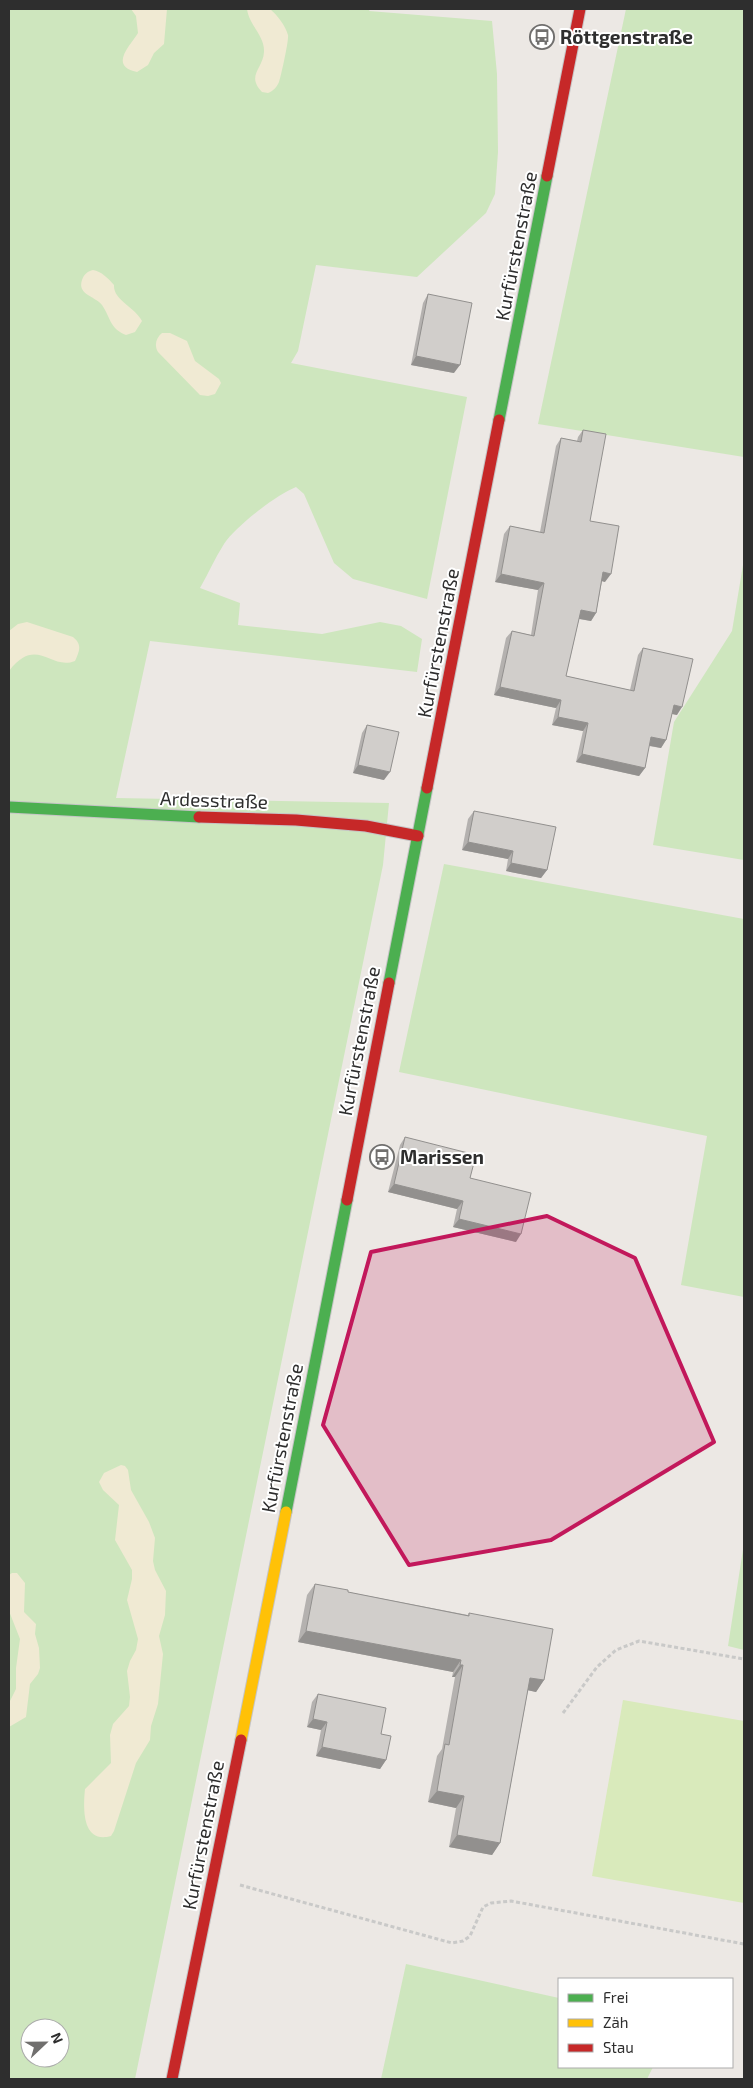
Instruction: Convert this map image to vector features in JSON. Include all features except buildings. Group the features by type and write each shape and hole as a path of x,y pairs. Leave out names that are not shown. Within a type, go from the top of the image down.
{"main road":[{"name":"Kurfürstenstraße","path":"172,2079 580,9"},
{"name":"Ardesstraße","path":"9,807 296,820 366,826 418,836"}],"path":[{"path":"563,1713 597,1667 616,1650 639,1641 744,1659"},
{"path":"213,1878 452,1942 463,1941 470,1936 483,1907 491,1903 511,1901 744,1944"}],"highlighted area":[{"path":"547,1216 635,1258 714,1442 551,1540 409,1565 323,1425 371,1252"}],"green space":[{"path":"9,9 370,9 369,11 492,21 497,74 498,152 495,194 486,213 417,277 316,265 298,351 291,363 467,397 427,599 353,579 334,563 304,494 296,487 268,504 247,520 230,537 221,549 200,588 240,603 238,625 322,634 380,622 401,626 422,639 417,672 150,641 116,798 389,803 383,865 135,2079 9,2079"},
{"path":"626,9 744,9 744,457 538,424"},
{"path":"744,559 744,860 653,845 674,722 732,631"},
{"path":"444,864 744,919 744,1297 681,1285 707,1136 399,1072"},
{"path":"744,1543 744,1650 728,1646"},
{"path":"623,1700 744,1721 744,1903 592,1876"},
{"path":"406,1964 558,1998 558,2068 652,2068 647,2079 381,2079"}],"sand":[{"path":"131,9 167,9 164,44 154,53 148,65 137,72 128,69 124,65 123,60 127,49 138,33 136,16"},
{"path":"247,9 270,9 281,21 288,35 279,82 275,89 268,93 262,92 255,81 255,76 263,58 264,46 248,15"},
{"path":"93,270 110,280 114,285 117,295 139,316 142,321 135,332 126,335 116,329 102,305 84,292 81,285 82,280 88,272"},
{"path":"162,333 170,333 187,341 195,361 219,379 221,383 215,394 208,396 200,395 158,352 156,342"},
{"path":"27,622 73,637 79,646 79,652 75,661 66,663 43,656 28,656 19,661 9,671 9,631 18,624"},
{"path":"121,1465 125,1466 128,1470 131,1490 149,1522 155,1538 153,1561 155,1570 166,1591 165,1615 159,1636 163,1654 158,1704 151,1726 150,1740 136,1763 114,1831 111,1836 101,1837 94,1835 86,1823 85,1789 111,1763 110,1735 113,1724 129,1706 130,1697 127,1671 136,1650 138,1639 127,1600 132,1570 115,1540 119,1505 103,1490 99,1482 104,1473"},
{"path":"17,1573 25,1583 24,1612 36,1624 35,1634 39,1648 40,1668 30,1684 26,1717 9,1727 9,1703 16,1689 16,1668 20,1639 9,1611 9,1575"}],"traffic: fast":[{"path":"499,420 547,176"},
{"path":"389,983 427,788"},
{"path":"9,807 199,817"},
{"path":"286,1512 347,1200"}],"traffic: slow":[{"path":"241,1740 286,1512"}],"traffic: jam":[{"path":"547,176 580,9"},
{"path":"427,788 499,420"},
{"path":"199,817 296,820 366,826 418,836"},
{"path":"347,1200 389,983"},
{"path":"172,2079 241,1740"}],"place":[{"name":"Röttgenstraße","path":"542,37"},
{"name":"Marissen","path":"382,1157"}]}
